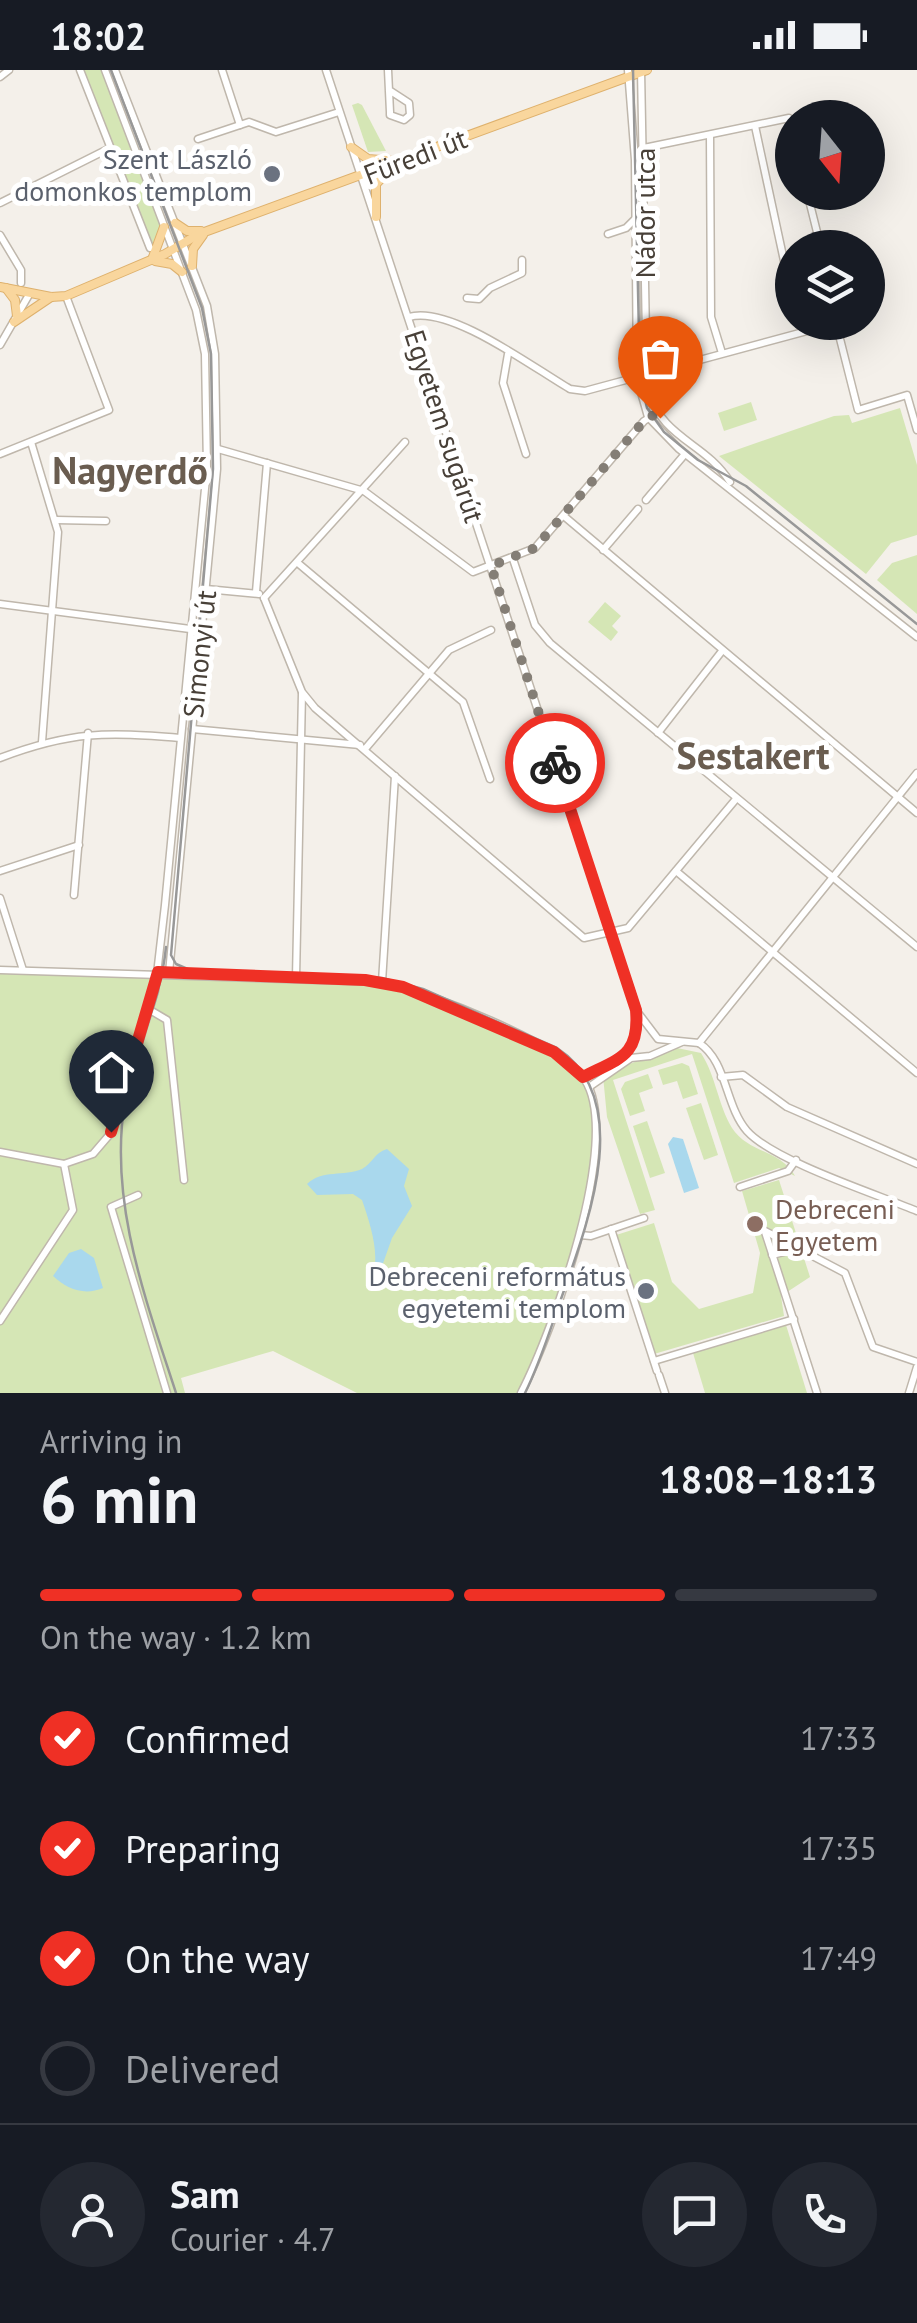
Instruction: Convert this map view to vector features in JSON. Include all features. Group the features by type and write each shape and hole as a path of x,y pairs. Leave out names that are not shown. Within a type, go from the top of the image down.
{"main road":[{"name":"Füredi út","path":"3,288 66,296 211,230 628,73 643,71"},
{"path":"351,147 368,159 402,161"},
{"path":"376,217 376,184 402,161"},
{"path":"175,223 187,231 211,230"},
{"path":"164,227 161,246 150,261 168,263 182,272"},
{"path":"192,266 197,241 211,230"},
{"path":"3,288 16,302 16,319"},
{"path":"16,319 51,297"}],"street":[{"path":"0,76 9,70"},
{"path":"80,70 150,248"},
{"name":"Simonyi út","path":"64,1164 93,1154 111,1132 124,1081 150,1010 158,972 208,450 205,354 199,319 106,70"},
{"name":"Simonyi út","path":"116,70 192,266 213,334 218,450 169,973"},
{"path":"222,70 240,125"},
{"name":"Egyetem sugárút","path":"326,70 636,1010 650,1033"},
{"path":"388,70 390,115 404,120 410,115 409,103 389,90"},
{"name":"Nádor utca","path":"643,71 641,377 648,417"},
{"name":"Nádor utca","path":"628,73 640,235"},
{"path":"198,139 249,122 276,132 339,112"},
{"path":"644,148 775,121"},
{"path":"755,126 777,230"},
{"path":"710,135 711,318 722,353"},
{"path":"0,203 110,148"},
{"path":"608,234 626,228 636,218"},
{"path":"0,235 22,270 21,283"},
{"path":"468,298 479,299 490,288 522,273 522,260"},
{"path":"0,346 30,293"},
{"path":"0,454 109,410 66,296"},
{"path":"409,316 429,312 459,324 577,390 641,377 775,339"},
{"path":"839,340 858,410 906,396 917,430"},
{"path":"508,354 502,382 526,454"},
{"name":"Nádor utca","path":"641,377 657,413"},
{"path":"218,450 364,491 467,572 535,548 648,417 657,413 668,429 722,469 733,487"},
{"path":"648,417 685,454 733,487 917,636"},
{"path":"31,442 56,520 55,612 42,742"},
{"path":"206,589 260,595 298,564 404,442"},
{"path":"646,500 685,454"},
{"path":"267,462 260,595 302,692 574,930 589,939 628,928 736,799"},
{"path":"604,550 638,509"},
{"path":"565,516 917,814"},
{"path":"56,520 106,521"},
{"path":"514,558 535,625 550,643 917,947"},
{"path":"298,564 466,708 490,779"},
{"path":"0,604 190,629"},
{"path":"363,747 449,650 491,630"},
{"path":"658,733 723,651"},
{"path":"296,978 302,692"},
{"path":"192,729 363,747"},
{"path":"74,895 88,733"},
{"path":"0,758 42,742 88,733 180,738"},
{"path":"699,1043 917,773"},
{"path":"382,982 396,776"},
{"path":"0,872 79,844"},
{"path":"676,871 917,1073"},
{"path":"0,898 23,970"},
{"path":"0,970 382,982 421,992 554,1052 589,1087 596,1122 590,1194 580,1235 521,1393"},
{"path":"150,1010 167,1020 184,1180"},
{"name":"Egyetem sugárút","path":"636,1010 637,1040"},
{"path":"583,1077 628,1053 637,1040 650,1033 658,1039 699,1043 714,1058 733,1109 750,1134 796,1160 917,1211"},
{"path":"658,1039 658,1050"},
{"path":"637,1040 642,1055"},
{"path":"589,1087 603,1074 642,1055 653,1056 658,1050 682,1042"},
{"path":"721,1077 743,1075 787,1107 917,1164"},
{"path":"0,1152 64,1164 74,1200 72,1210 0,1320"},
{"path":"740,1187 788,1171 796,1160"},
{"path":"138,1195 113,1204 167,1393"},
{"path":"580,1235 644,1218"},
{"path":"611,1229 664,1393"},
{"path":"817,1393 765,1230 845,1273 873,1347 917,1364 909,1393"},
{"path":"772,1255 798,1248"},
{"path":"654,1360 794,1318"}],"green space":[{"path":"80,70 105,70 164,227 151,251"},
{"path":"358,103 386,151 368,152 352,105"},
{"path":"751,402 757,420 724,431 718,413"},
{"path":"900,408 917,465 917,535 891,543 866,574 719,456 834,416 849,415 852,423"},
{"path":"917,555 917,614 877,580 892,563"},
{"path":"605,602 621,616 612,626 618,632 611,641 588,622"},
{"path":"0,970 365,980 445,1006 551,1053 583,1077 596,1112 584,1223 521,1393 357,1393 273,1351 181,1378 185,1393 0,1393"},
{"path":"677,1048 701,1053 732,1128 747,1142 782,1161 795,1176 779,1168 734,1183 692,1054 613,1080 655,1210 640,1214 607,1117 603,1076"},
{"path":"682,1063 689,1066 698,1094 683,1099 677,1081 663,1085 658,1070"},
{"path":"648,1074 653,1088 639,1093 645,1111 630,1116 621,1089 625,1082"},
{"path":"701,1103 718,1155 704,1160 686,1108"},
{"path":"647,1121 665,1173 650,1178 633,1126"},
{"path":"779,1180 810,1277 781,1296 784,1316 654,1354 613,1236 654,1223 672,1282 699,1309 753,1293 760,1253 742,1191"},
{"path":"786,1325 807,1393 705,1393 693,1353"}],"water":[{"path":"673,1137 683,1139 699,1188 684,1193 668,1144"},
{"path":"387,1149 409,1169 404,1186 412,1206 392,1238 375,1286 367,1285 375,1256 362,1200 353,1194 317,1195 307,1184 319,1176 362,1169"},
{"path":"81,1249 94,1258 103,1288 76,1290 53,1276 69,1253"}],"tram line":[{"path":"111,70 202,308 211,354 213,469 171,955 176,964 190,970 382,978 423,989 557,1048 581,1071 595,1099 600,1132 592,1202 525,1393"},
{"path":"633,70 640,378 647,408 664,432 698,460 746,486 917,624"},
{"path":"166,947 158,989 125,1101 121,1138 122,1176 133,1250 176,1393"}],"way so far":[{"path":"555,763 491,566 535,548 644,421 657,413 660,418"}],"place":[{"name":"Szent László domonkos templom","path":"272,174"},
{"name":"Debreceni Egyetem","path":"755,1224"},
{"name":"Debreceni református egyetemi templom","path":"646,1291"}],"district":[{"name":"Nagyerdő","path":"130,469"},
{"name":"Sestakert","path":"753,754"}],"route":[{"path":"111,1132 124,1081 150,1010 158,972 365,980 403,987 554,1052 583,1077 628,1053 639,1036 636,1010 555,763"}]}
